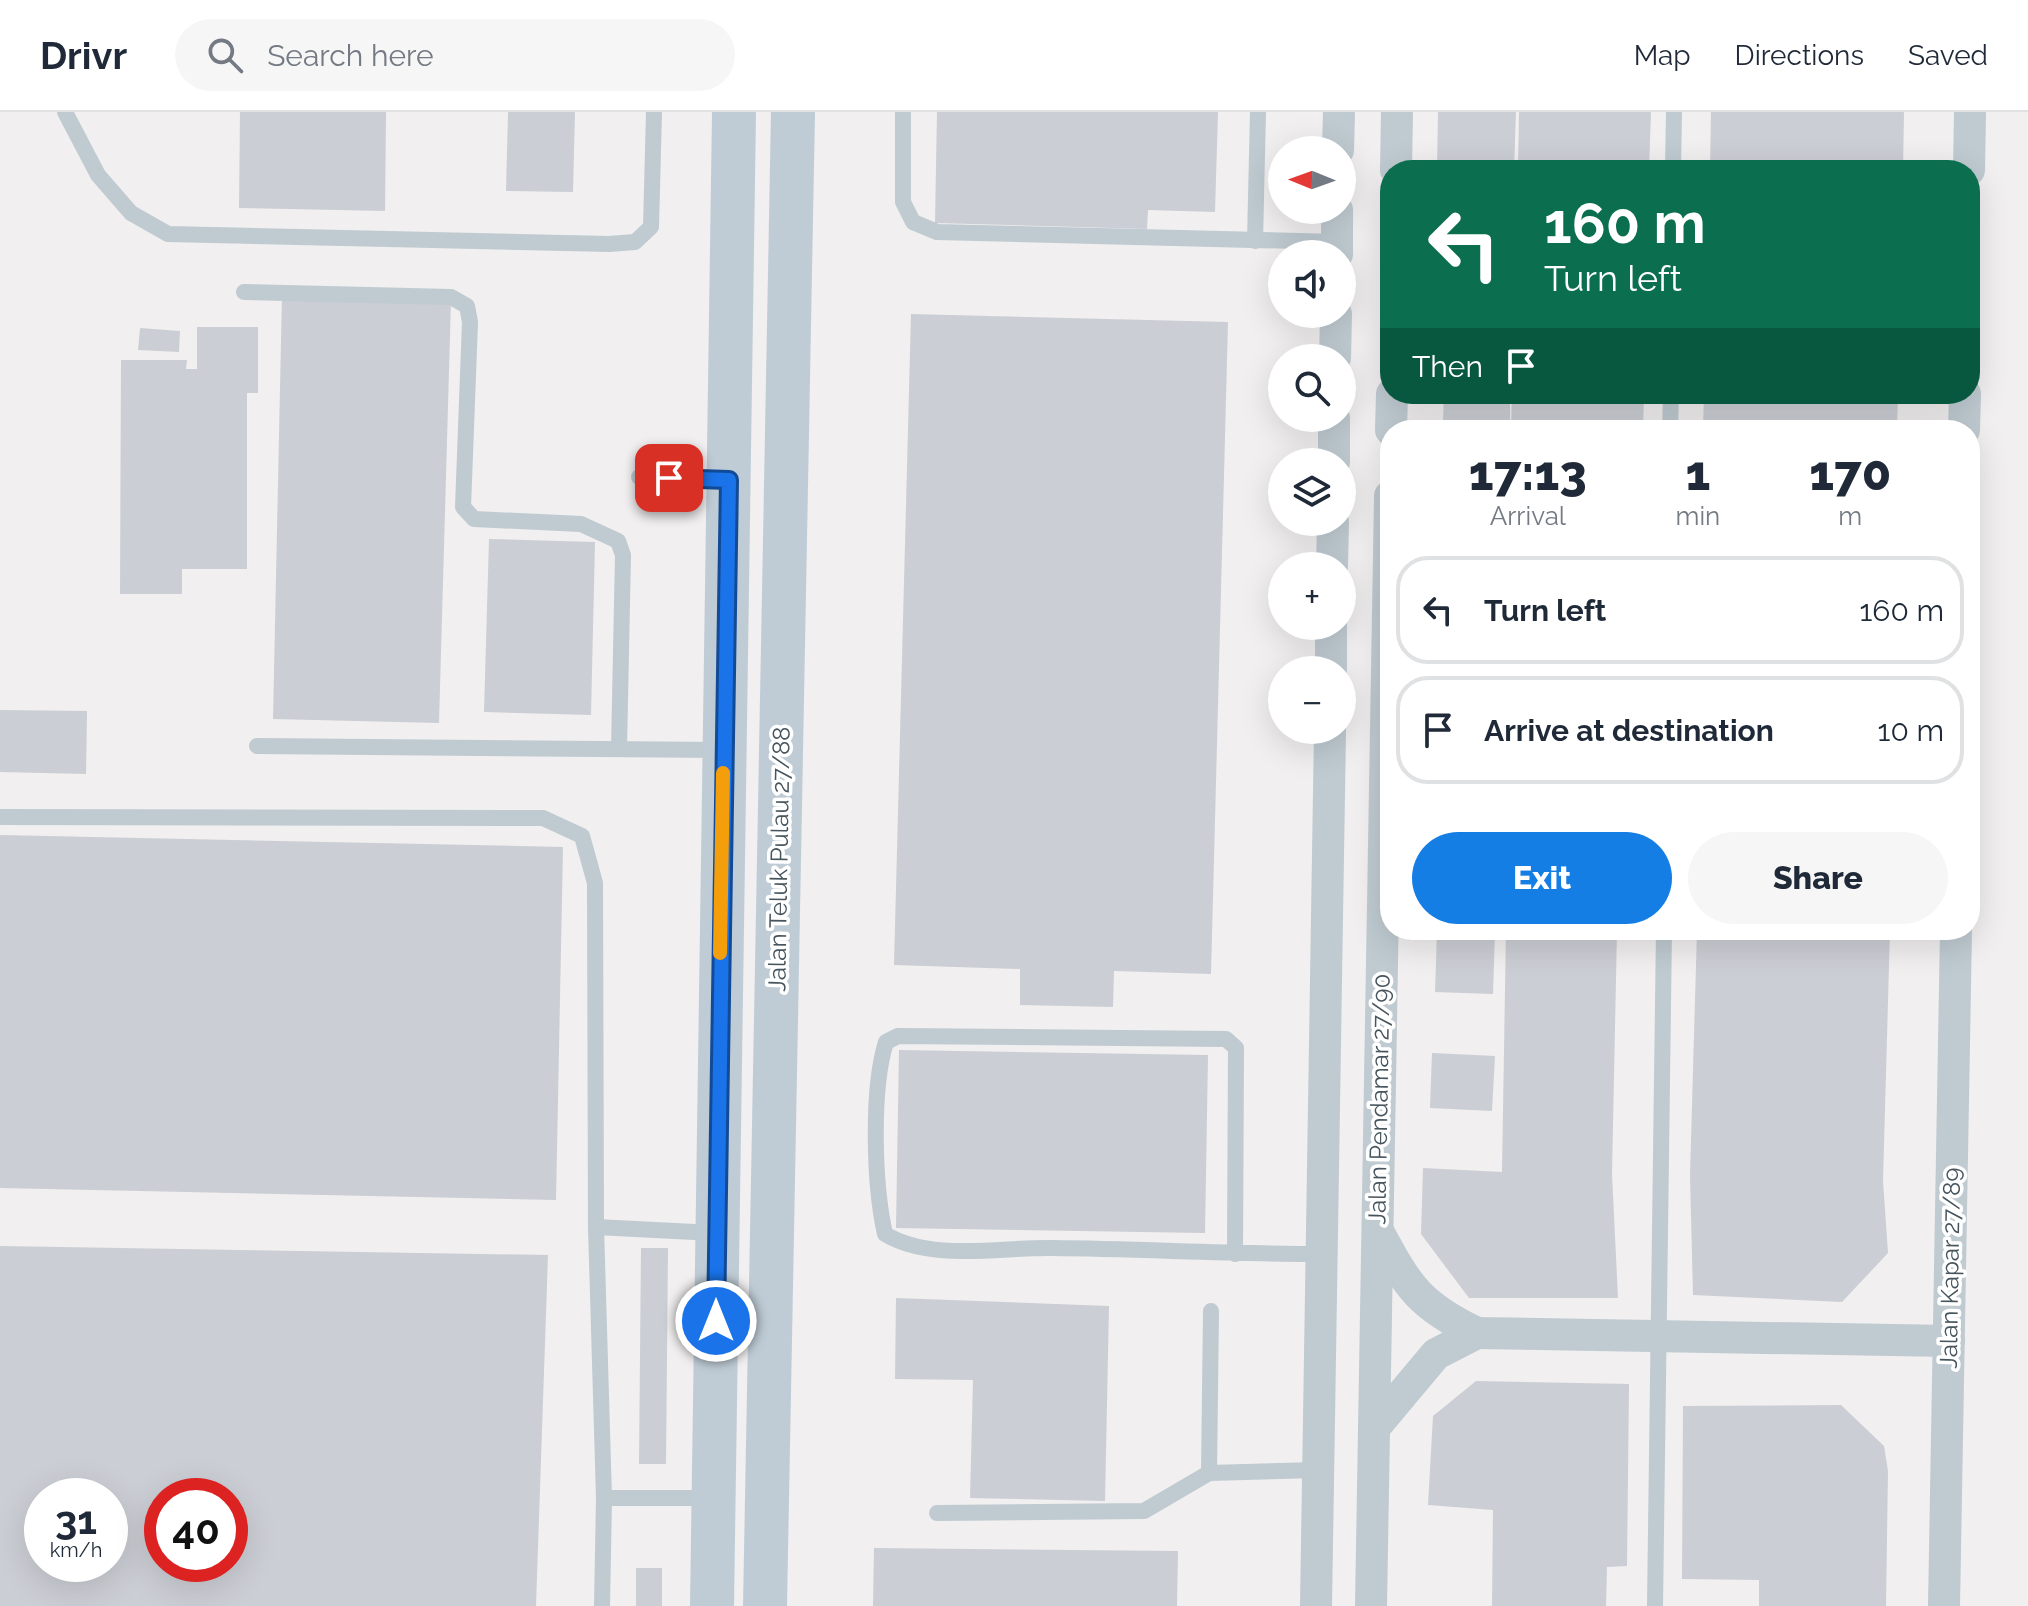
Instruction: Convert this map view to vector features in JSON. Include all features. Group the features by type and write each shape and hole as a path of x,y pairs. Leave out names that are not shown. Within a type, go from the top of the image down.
{"street":[{"path":"712,1606 716,1498 716,1233 734,112"},
{"name":"Jalan Teluk Pulau 27/88","path":"765,1606 793,112"},
{"path":"1338,136 1339,112"},
{"path":"1396,160 1397,112"},
{"path":"1969,160 1970,112"},
{"path":"1316,1606 1330,744"},
{"name":"Jalan Pendamar 27/90","path":"1371,1606 1382,940"},
{"name":"Jalan Kapar 27/89","path":"1944,1606 1956,940"},
{"path":"1377,1230 1411,1289 1440,1315 1477,1333 1949,1341"},
{"path":"1374,1428 1436,1354 1477,1333"}],"lane":[{"path":"65,112 98,175 122,204 131,213 168,234 609,244 635,242 651,227 654,112"},
{"path":"903,112 903,202 913,222 937,232 1268,242"},
{"path":"1255,241 1258,112"},
{"path":"1673,160 1674,112"},
{"path":"244,292 451,297 467,306 470,322 463,507 474,519 581,524 618,541 623,555 619,748"},
{"path":"639,477 729,480"},
{"path":"257,746 723,750"},
{"path":"0,817 543,818 582,836 595,883 596,1227 604,1498 602,1606"},
{"path":"1655,1606 1664,940"},
{"path":"1235,1254 1238,1079 1236,1048 1226,1039 898,1036 886,1042 879,1085 877,1198 885,1234 903,1245 928,1249 1053,1248 1235,1254 1322,1254"},
{"path":"596,1227 716,1233"},
{"path":"1209,1473 1211,1311"},
{"path":"937,1513 1144,1511 1209,1473 1318,1470"},
{"path":"604,1498 716,1498"}],"building":[{"path":"240,112 386,112 385,211 239,208"},
{"path":"508,112 575,112 573,192 506,191"},
{"path":"937,112 1218,112 1215,212 1148,210 1147,229 935,223"},
{"path":"1438,112 1516,112 1514,160 1437,160"},
{"path":"1519,112 1651,112 1649,160 1518,160"},
{"path":"1711,112 1904,112 1903,160 1710,160"},
{"path":"282,294 451,300 439,723 273,719"},
{"path":"911,314 1228,322 1211,974 1114,971 1113,1007 1020,1005 1020,969 894,965"},
{"path":"197,327 258,327 258,393 247,393 247,569 182,569 182,594 120,594 121,360 187,360 186,369 197,369"},
{"path":"140,328 180,331 179,352 138,350"},
{"path":"1444,404 1510,404 1510,420 1443,420"},
{"path":"1512,404 1644,404 1643,420 1511,420"},
{"path":"1704,404 1898,404 1897,420 1703,420"},
{"path":"489,539 595,542 591,715 484,712"},
{"path":"0,710 87,711 86,774 0,772"},
{"path":"0,835 563,847 556,1200 0,1188"},
{"path":"1437,940 1495,940 1493,994 1435,992"},
{"path":"1506,940 1617,940 1612,1174 1618,1298 1469,1298 1421,1234 1423,1168 1502,1172"},
{"path":"1697,940 1890,940 1883,1181 1888,1253 1842,1302 1693,1295 1690,1176"},
{"path":"899,1050 1208,1055 1205,1233 896,1228"},
{"path":"1432,1053 1495,1056 1492,1111 1430,1108"},
{"path":"0,1246 548,1255 536,1606 0,1606"},
{"path":"641,1248 668,1248 666,1464 639,1464"},
{"path":"896,1298 1109,1306 1105,1501 970,1498 973,1380 895,1379"},
{"path":"1476,1381 1629,1384 1627,1566 1607,1567 1606,1606 1492,1606 1493,1510 1428,1505 1433,1416"},
{"path":"1841,1405 1884,1446 1888,1471 1886,1606 1759,1606 1759,1580 1682,1579 1683,1406"},
{"path":"874,1548 1178,1551 1177,1606 873,1606"},
{"path":"636,1568 662,1568 662,1606 636,1606"}],"slow traffic":[{"path":"720,953 723,773"}],"route":[{"path":"669,478 729,480 716,1321"}]}
